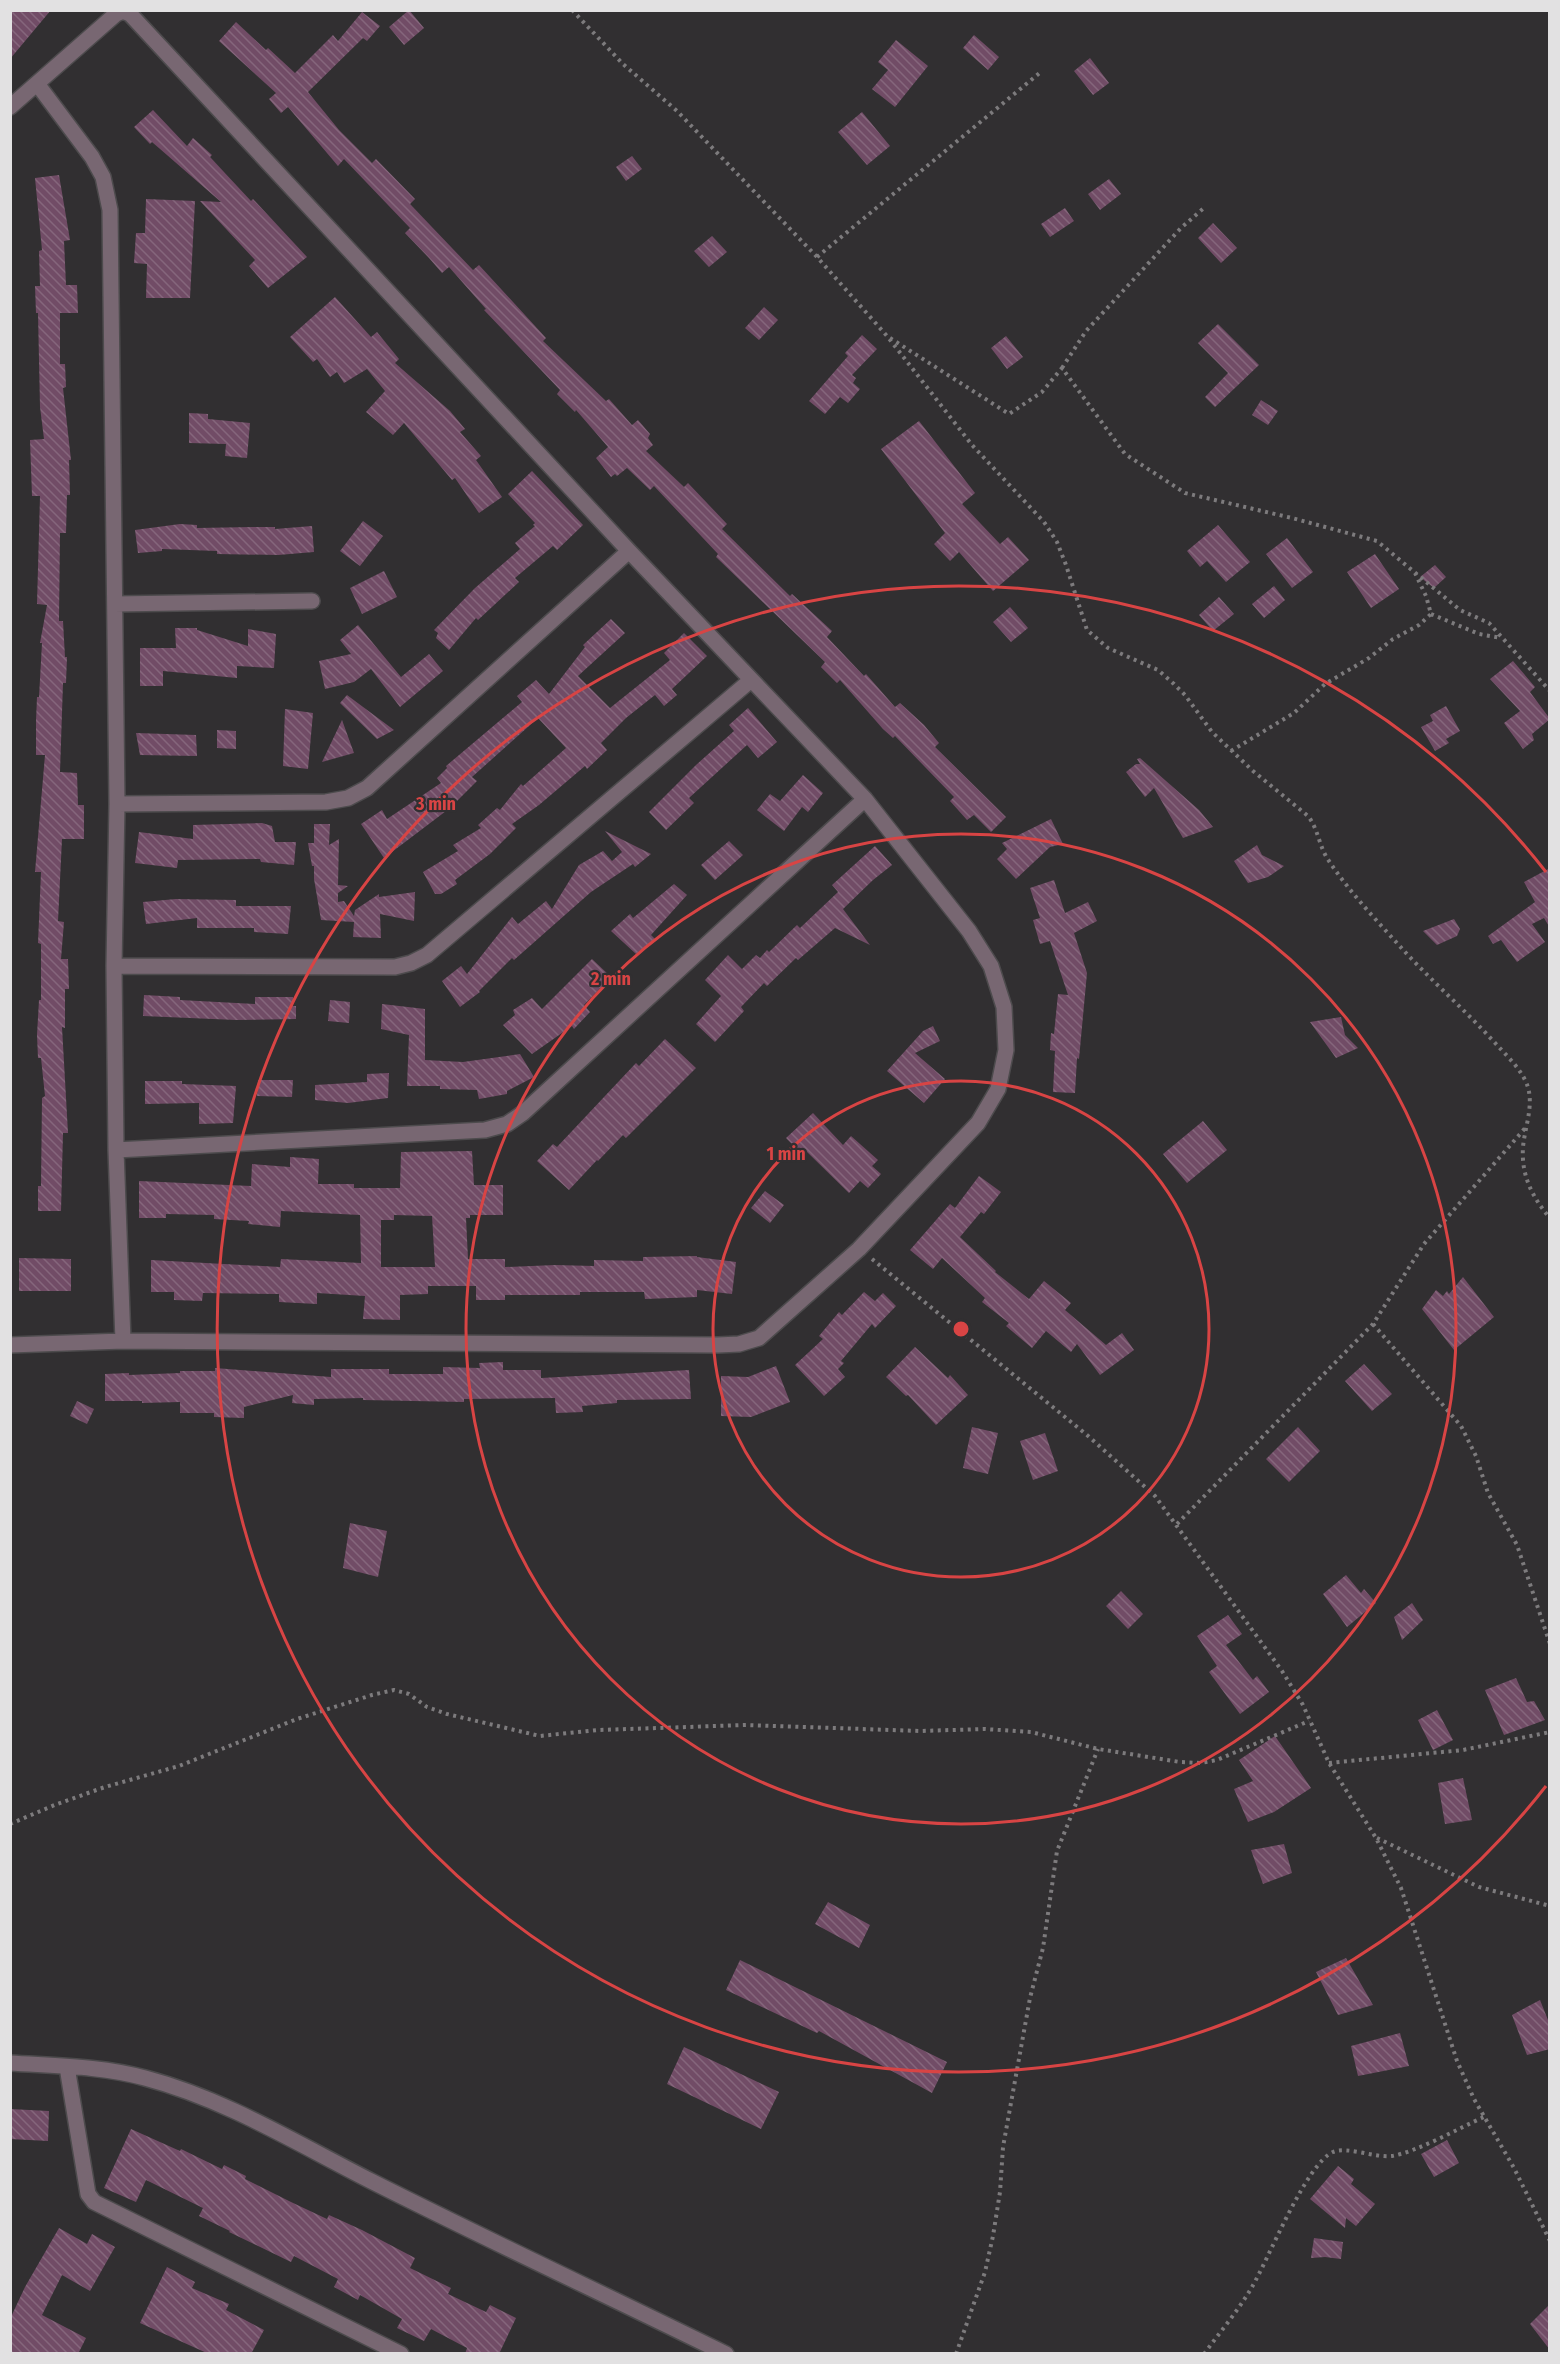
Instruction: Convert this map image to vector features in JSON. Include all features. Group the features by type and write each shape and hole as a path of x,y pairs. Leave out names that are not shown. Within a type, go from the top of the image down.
{"street":[{"path":"10,107 38,85 116,14 123,11 130,14 628,551 865,800 969,931 991,966 1004,1006 1006,1050 998,1089 978,1123 859,1249 759,1338 739,1344 123,1341 10,1345"},
{"path":"38,85 92,157 103,177 108,194 117,804 114,966 116,1150 123,1341"},
{"path":"117,804 326,802 348,798 367,788 628,551"},
{"path":"115,604 312,602"},
{"path":"114,966 395,967 411,963 427,955 751,680"},
{"path":"116,1150 485,1130 507,1124 531,1105 865,800"},
{"path":"10,2063 104,2070 144,2078 188,2092 262,2125 373,2182 726,2354"},
{"path":"67,2067 88,2194 94,2202 401,2354"}],"path":[{"path":"572,10 623,64 677,111 817,257 887,336 972,445 1044,522 1057,542 1066,565 1086,630 1108,648 1158,670 1185,695 1212,732 1231,751 1308,816 1314,824 1326,857 1353,892 1407,953 1475,1020 1518,1068 1526,1082 1530,1097 1523,1147 1524,1166 1535,1201 1550,1218"},
{"path":"817,257 1042,71"},
{"path":"887,336 1009,414 1042,392 1062,368 1086,331 1181,228 1205,207"},
{"path":"1062,368 1125,454 1185,493 1377,541 1460,610 1489,623 1550,691"},
{"path":"1414,572 1426,596 1431,614"},
{"path":"1231,751 1294,713 1324,684 1369,658 1393,639 1419,625 1431,614"},
{"path":"1431,614 1479,634 1502,638"},
{"path":"1177,1524 1373,1324 1424,1244 1527,1125"},
{"path":"859,1249 1117,1461 1155,1496 1282,1671 1303,1705 1329,1763 1376,1838 1401,1888 1457,2061 1474,2099 1514,2168 1550,2241"},
{"path":"1373,1324 1461,1426 1469,1439 1488,1493 1517,1545 1550,1644"},
{"path":"10,1824 105,1787 195,1760 297,1719 394,1690 402,1691 427,1707 447,1714 540,1736 598,1730 746,1725 911,1731 984,1729 1031,1732 1098,1749 1200,1763 1217,1760 1309,1721"},
{"path":"1329,1763 1463,1750 1550,1732"},
{"path":"956,2354 985,2272 993,2236 1000,2192 1003,2146 1029,1998 1043,1948 1057,1851 1098,1749"},
{"path":"1376,1838 1479,1887 1550,1906"},
{"path":"1204,2354 1248,2295 1312,2172 1323,2159 1335,2151 1373,2156 1405,2153 1484,2117"}],"building":[{"path":"10,10 51,10 10,59"},
{"path":"409,10 424,28 404,45 389,27"},
{"path":"362,12 380,26 367,41 363,38 308,92 339,130 372,163 376,159 415,199 410,204 473,270 479,265 546,338 543,341 606,401 609,399 632,425 638,420 650,434 648,438 653,445 646,451 684,487 688,483 727,524 722,529 790,596 792,594 832,631 827,637 864,676 866,674 895,707 900,703 924,725 939,743 935,747 1006,817 991,832 974,815 967,820 950,801 954,797 895,736 893,738 883,729 840,680 837,683 821,667 825,662 716,557 718,554 654,486 650,490 627,468 617,476 615,474 611,477 596,458 608,447 576,410 575,412 557,394 560,390 484,310 486,309 449,267 442,273 405,233 410,228 344,159 338,166 288,107 281,113 269,99 276,93 219,41 236,22 295,73 333,35 338,41"},
{"path":"974,35 999,57 988,70 963,48"},
{"path":"896,40 928,66 895,107 872,89 888,70 878,62"},
{"path":"1090,58 1109,83 1093,95 1074,71"},
{"path":"153,110 187,146 193,138 212,155 210,157 307,257 268,288 249,266 255,260 200,201 221,202 152,142 150,144 134,127"},
{"path":"862,112 890,146 867,165 838,132"},
{"path":"632,156 642,169 626,181 616,167"},
{"path":"59,175 70,240 64,241 66,285 77,285 78,313 60,313 60,364 65,364 66,387 63,388 71,460 69,460 70,495 67,495 66,533 60,533 59,621 63,621 65,657 67,657 66,683 63,683 60,772 77,773 78,805 84,805 84,839 62,839 58,921 64,922 61,959 68,959 69,989 65,989 65,1028 62,1027 68,1133 63,1133 61,1211 38,1211 38,1186 41,1186 42,1098 45,1096 41,1058 38,1058 37,1035 39,1000 41,1000 41,944 38,943 41,872 35,872 45,755 36,755 36,721 42,643 40,643 47,605 37,604 40,496 32,496 30,440 44,439 40,407 38,313 36,313 35,286 40,286 39,251 42,250 35,178"},
{"path":"1109,179 1121,194 1100,210 1088,194"},
{"path":"146,199 195,201 190,298 146,298 147,264 134,263 136,233 145,233"},
{"path":"1065,208 1074,221 1050,237 1041,224"},
{"path":"1213,223 1237,248 1221,263 1198,238"},
{"path":"712,236 727,252 709,267 694,251"},
{"path":"335,297 371,337 377,332 399,359 395,363 450,411 465,429 460,432 481,456 476,460 502,497 479,513 455,478 452,480 404,423 393,435 366,412 385,391 367,369 344,383 337,372 330,377 317,359 313,362 290,337"},
{"path":"764,307 778,320 759,340 745,328"},
{"path":"1218,324 1259,365 1215,407 1205,397 1228,373 1198,343"},
{"path":"862,335 877,349 852,375 856,378 853,383 860,389 848,403 840,397 825,414 809,401 848,356 845,353"},
{"path":"1006,336 1023,357 1007,369 991,348"},
{"path":"1261,400 1278,411 1268,425 1252,415"},
{"path":"189,413 208,414 208,419 250,423 247,458 225,456 226,444 189,443"},
{"path":"919,421 975,493 962,504 1000,544 1008,537 1029,560 993,591 959,552 950,561 934,544 945,533 881,449"},
{"path":"532,471 583,525 557,550 553,546 515,578 519,582 478,620 476,618 449,650 436,638 438,633 434,630 475,588 520,549 515,543 535,526 533,525 535,523 508,494"},
{"path":"363,521 383,536 360,566 340,551"},
{"path":"180,524 197,525 197,528 275,527 275,529 312,526 314,552 278,555 217,554 217,551 162,549 162,551 138,553 135,530"},
{"path":"1218,525 1250,562 1226,582 1207,561 1200,567 1187,551"},
{"path":"1287,538 1313,572 1292,588 1266,554"},
{"path":"1375,554 1399,589 1371,608 1347,572"},
{"path":"1435,565 1446,577 1434,588 1420,577"},
{"path":"384,571 397,597 362,614 350,588"},
{"path":"1274,586 1285,600 1264,618 1252,604"},
{"path":"1219,597 1234,614 1213,631 1199,615"},
{"path":"1010,607 1028,628 1011,642 993,622"},
{"path":"611,619 625,633 578,676 610,708 670,660 664,653 684,633 707,656 672,689 677,695 664,706 655,695 626,718 601,743 607,750 587,769 585,766 539,805 512,824 516,828 490,854 455,880 457,884 441,894 435,894 423,872 458,851 453,845 481,828 478,825 497,808 500,810 521,784 523,786 566,748 538,718 472,777 477,781 450,808 384,858 361,824 382,810 387,819 441,783 437,778 447,768 446,766 522,702 517,696 536,680 549,694 585,647 583,645"},
{"path":"358,625 401,677 429,654 443,671 400,707 371,669 354,682 325,689 319,661 351,654 340,640"},
{"path":"175,628 197,628 197,630 248,646 248,629 276,634 274,668 237,666 237,678 163,671 163,686 140,686 140,648 176,648"},
{"path":"1513,661 1535,687 1530,692 1550,719 1532,734 1534,740 1523,749 1504,723 1520,711 1490,679"},
{"path":"347,695 394,730 377,739 340,703"},
{"path":"1446,706 1460,731 1446,739 1449,743 1435,751 1421,727 1433,721 1430,715"},
{"path":"748,708 777,742 758,758 747,745 689,798 694,803 666,830 649,812 734,731 729,725"},
{"path":"285,709 313,713 308,769 283,766"},
{"path":"342,720 354,753 322,762"},
{"path":"217,730 236,731 236,749 217,748"},
{"path":"136,733 196,735 197,756 140,755"},
{"path":"1140,758 1199,810 1213,827 1183,838 1154,788 1145,797 1126,772 1136,764 1140,764 1137,759"},
{"path":"803,775 823,793 808,812 802,807 784,831 757,810 770,794 780,801"},
{"path":"1051,819 1063,844 1050,847 1016,879 997,859 1007,849 1002,843"},
{"path":"262,823 272,826 275,842 296,842 294,865 261,862 260,859 178,860 177,868 135,863 139,832 193,839 193,825"},
{"path":"314,824 330,824 329,845 339,839 338,885 348,886 338,893 338,902 344,901 354,916 355,910 379,894 379,897 415,892 414,921 380,914 381,938 353,937 354,922 321,920 314,866 312,866 308,843 314,843"},
{"path":"605,831 651,854 635,867 633,864 591,892 514,960 512,958 480,992 460,1007 442,981 461,966 467,974 512,917 518,924 546,901 552,909 579,865 603,851 612,861 622,852"},
{"path":"729,841 743,855 715,880 701,865"},
{"path":"1257,845 1262,855 1284,866 1268,877 1248,883 1234,861"},
{"path":"875,846 892,865 843,909 870,945 835,928 798,960 796,958 767,986 764,983 741,1007 744,1011 715,1042 696,1024 721,996 705,980 728,955 742,969 756,955 760,958 767,950 769,952 797,925 800,928 838,892 832,885"},
{"path":"1550,868 1550,928 1544,918 1532,924 1545,942 1517,962 1501,940 1493,944 1488,936 1535,902 1524,882"},
{"path":"1054,880 1065,913 1088,902 1097,921 1074,933 1087,973 1075,1093 1053,1092 1055,1051 1050,1050 1051,1033 1054,1034 1058,994 1068,995 1050,941 1040,944 1033,920 1040,918 1030,888"},
{"path":"674,884 687,895 651,935 655,939 636,954 611,931 630,914 633,918"},
{"path":"176,899 236,900 236,906 291,906 288,934 254,932 254,928 197,928 197,918 146,924 143,902"},
{"path":"1454,919 1460,929 1457,936 1437,945 1423,931"},
{"path":"592,959 611,977 584,1005 590,1012 574,1029 572,1026 532,1054 503,1025 515,1015 513,1010 532,998 542,1009"},
{"path":"144,995 180,997 180,1000 255,1004 255,997 293,997 296,1019 236,1020 143,1016"},
{"path":"330,1000 350,1002 349,1023 328,1021"},
{"path":"382,1004 425,1009 425,1060 463,1062 520,1054 534,1077 507,1091 507,1094 479,1099 477,1090 440,1089 440,1086 407,1086 409,1035 381,1029"},
{"path":"1341,1017 1345,1035 1358,1048 1336,1058 1310,1022"},
{"path":"933,1026 940,1041 915,1053 945,1079 924,1103 887,1071 923,1031"},
{"path":"665,1039 696,1068 626,1138 623,1135 569,1190 537,1161 553,1144 557,1147 636,1063 639,1066"},
{"path":"389,1073 388,1098 348,1103 315,1100 315,1085 367,1082 367,1074"},
{"path":"258,1080 293,1080 292,1097 257,1096"},
{"path":"145,1081 182,1081 182,1084 236,1086 233,1123 199,1124 199,1103 145,1104"},
{"path":"813,1113 843,1145 851,1136 878,1160 872,1166 881,1174 868,1188 860,1181 849,1193 805,1150 799,1151 786,1138"},
{"path":"1203,1121 1227,1150 1187,1183 1163,1154"},
{"path":"472,1151 474,1185 503,1185 503,1215 470,1215 470,1218 466,1218 468,1259 505,1259 505,1267 594,1266 594,1260 643,1261 643,1257 697,1256 736,1262 732,1294 697,1290 697,1297 645,1299 644,1292 580,1292 580,1295 505,1295 505,1300 476,1300 476,1286 428,1286 428,1294 400,1295 400,1320 363,1319 365,1296 317,1293 317,1304 279,1302 279,1294 203,1293 202,1301 174,1300 174,1292 151,1292 151,1260 280,1267 281,1259 361,1263 360,1215 281,1211 280,1227 248,1224 249,1221 214,1219 214,1215 166,1214 166,1218 139,1218 139,1181 251,1186 252,1164 290,1167 290,1157 319,1159 318,1184 354,1184 354,1188 400,1188 401,1152","holes":["394,1215 432,1216 435,1267 381,1267 381,1220 394,1220"]},
{"path":"979,1176 1001,1192 984,1214 981,1212 960,1237 995,1272 1029,1299 1044,1281 1071,1303 1065,1310 1106,1345 1122,1333 1134,1350 1100,1375 1077,1344 1071,1352 1046,1331 1032,1348 1006,1326 1009,1323 982,1302 985,1298 942,1258 933,1269 910,1250 950,1204 955,1208"},
{"path":"765,1191 784,1205 770,1223 751,1208"},
{"path":"19,1258 71,1259 71,1291 19,1291"},
{"path":"1463,1277 1494,1317 1454,1350 1422,1309 1436,1290 1443,1296 1447,1291 1449,1294"},
{"path":"864,1292 875,1301 883,1293 896,1306 875,1328 872,1324 841,1361 844,1363 838,1369 845,1377 824,1396 795,1365 823,1339 819,1336 839,1312 842,1315"},
{"path":"915,1347 948,1378 950,1375 968,1395 936,1425 908,1395 906,1396 886,1377"},
{"path":"503,1362 503,1370 541,1370 541,1378 689,1370 691,1399 617,1400 617,1403 582,1406 583,1412 556,1413 555,1398 464,1399 464,1402 363,1400 363,1398 314,1399 314,1405 292,1403 293,1395 244,1407 244,1418 214,1417 214,1413 180,1413 180,1402 105,1401 105,1374 180,1373 180,1371 215,1371 215,1368 331,1377 331,1369 389,1369 389,1374 443,1374 443,1367 480,1368 479,1363"},
{"path":"1364,1364 1392,1394 1372,1411 1345,1381"},
{"path":"776,1366 790,1402 751,1417 721,1416 721,1376 748,1377"},
{"path":"77,1401 94,1409 87,1424 70,1416"},
{"path":"972,1427 998,1433 988,1474 963,1468"},
{"path":"1298,1427 1320,1451 1289,1482 1266,1459"},
{"path":"1045,1433 1058,1471 1033,1480 1020,1441"},
{"path":"350,1523 387,1531 378,1577 343,1568"},
{"path":"1346,1575 1361,1593 1364,1589 1376,1603 1347,1627 1323,1594"},
{"path":"1121,1591 1143,1614 1128,1629 1106,1606"},
{"path":"1412,1603 1423,1620 1402,1640 1394,1617"},
{"path":"1228,1615 1242,1634 1226,1645 1253,1680 1257,1676 1269,1692 1240,1714 1209,1672 1217,1666 1197,1636"},
{"path":"1516,1678 1527,1702 1534,1701 1545,1720 1504,1735 1485,1690"},
{"path":"1437,1710 1453,1740 1433,1750 1418,1720"},
{"path":"1275,1736 1311,1788 1274,1812 1248,1822 1234,1789 1253,1781 1239,1760"},
{"path":"1463,1778 1472,1820 1445,1824 1438,1783"},
{"path":"1284,1844 1292,1873 1263,1884 1251,1850"},
{"path":"828,1902 870,1925 859,1948 815,1924"},
{"path":"1346,1958 1373,2005 1338,2015 1316,1972"},
{"path":"740,1960 947,2062 932,2093 819,2031 817,2033 726,1990"},
{"path":"1540,2000 1550,2025 1550,2049 1527,2055 1512,2015"},
{"path":"1400,2033 1409,2066 1358,2076 1351,2046"},
{"path":"684,2047 779,2092 761,2129 667,2084"},
{"path":"10,2109 49,2111 48,2141 10,2139"},
{"path":"131,2129 180,2151 181,2149 222,2169 224,2165 246,2176 245,2179 327,2219 329,2215 362,2230 415,2258 410,2268 451,2288 448,2294 486,2312 490,2305 516,2318 499,2354 465,2354 467,2348 431,2329 424,2341 397,2328 402,2319 360,2295 358,2300 334,2287 338,2279 294,2256 291,2262 229,2232 199,2216 203,2208 146,2180 136,2202 104,2188"},
{"path":"1447,2140 1459,2163 1434,2177 1421,2154"},
{"path":"1338,2166 1354,2179 1351,2184 1375,2204 1356,2226 1346,2218 1345,2228 1310,2199"},
{"path":"59,2228 87,2244 92,2234 115,2247 90,2291 62,2275 42,2315 86,2338 78,2354 10,2354 10,2319 25,2287"},
{"path":"1314,2238 1343,2242 1341,2259 1311,2258"},
{"path":"167,2267 195,2282 192,2288 229,2304 226,2310 264,2330 251,2354 209,2354 140,2323"},
{"path":"1550,2304 1550,2350 1530,2324"}]}
